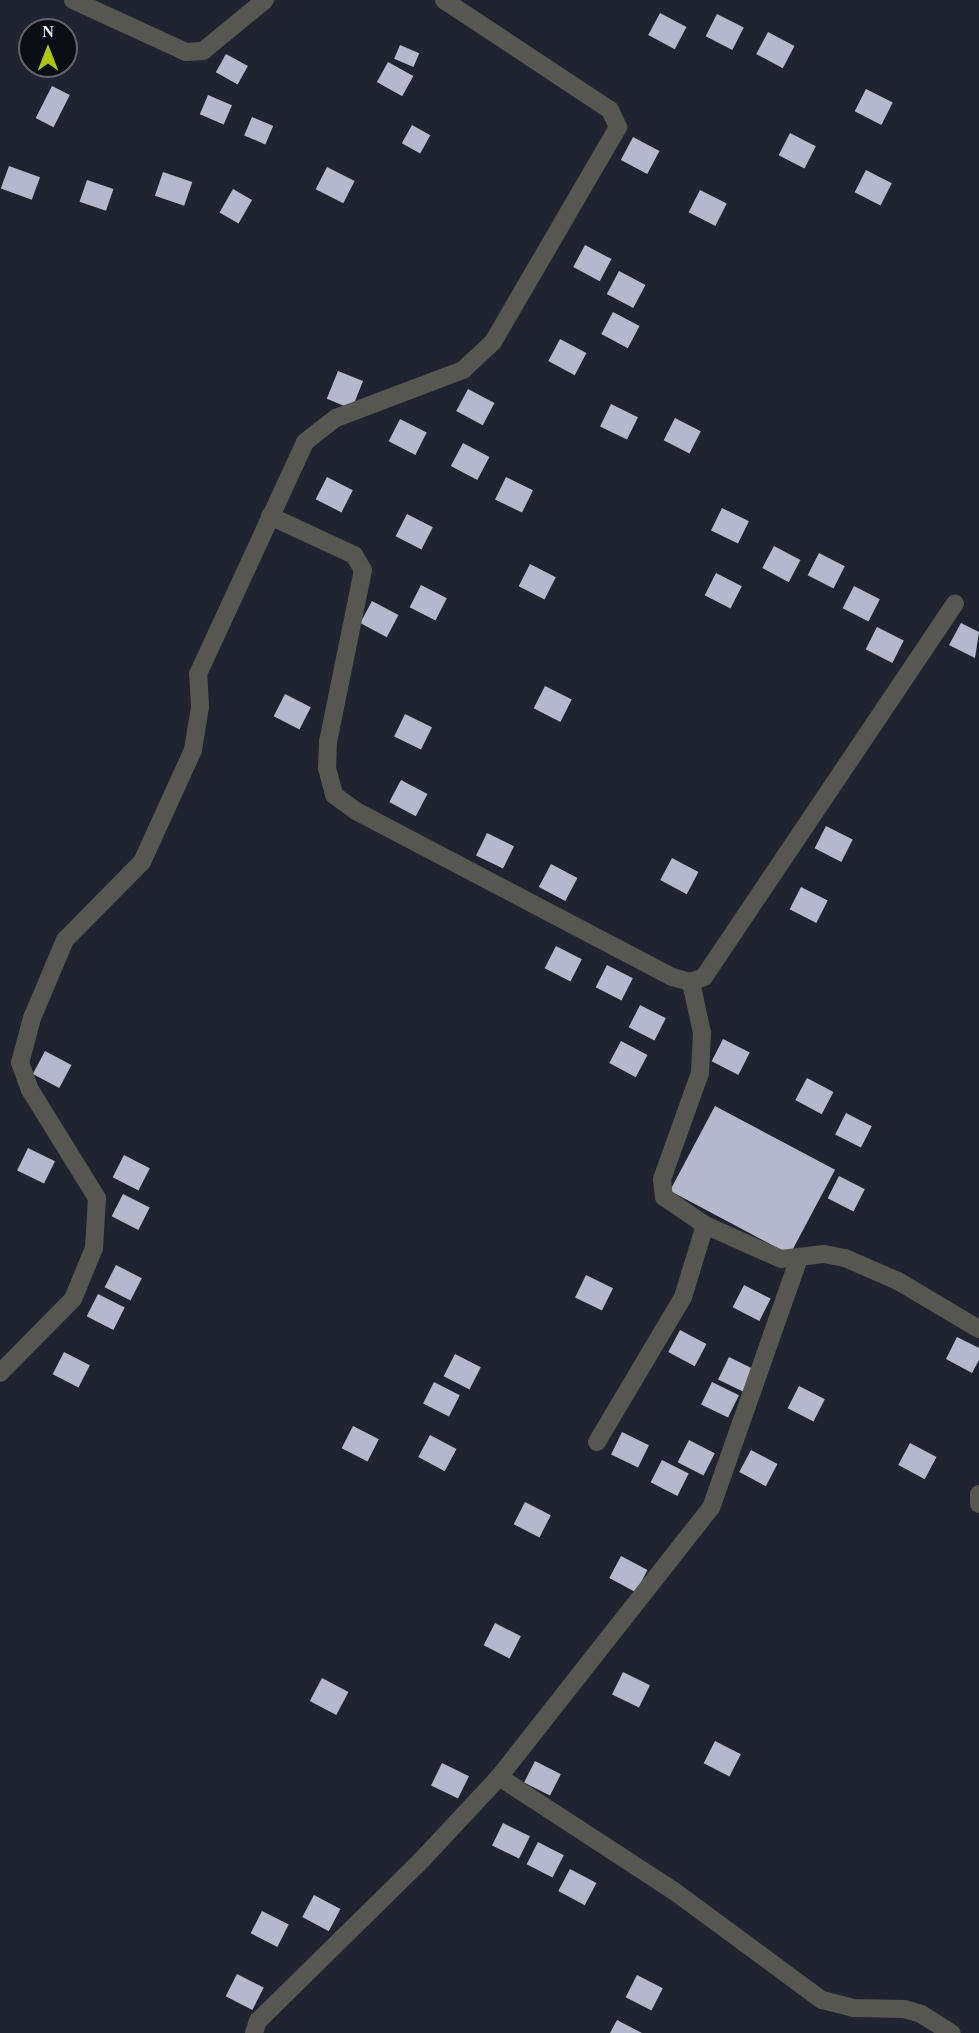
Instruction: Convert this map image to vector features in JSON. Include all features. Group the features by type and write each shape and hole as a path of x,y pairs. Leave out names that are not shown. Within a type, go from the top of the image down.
{"street":[{"path":"73,0 186,52 203,51 265,0"},
{"path":"0,1373 73,1299 94,1248 97,1198 30,1090 20,1063 32,1018 65,940 142,862 193,750 200,707 198,674 304,442 336,418 463,370 492,342 618,127 610,110 444,0"},
{"path":"270,516 354,555 363,570 328,742 327,768 334,795 377,822 672,977 691,982 704,977 955,604"},
{"path":"691,982 702,1034 700,1073 661,1188 664,1197 705,1225 781,1258 824,1254 845,1258 898,1281 979,1329"},
{"path":"597,1442 683,1297 705,1225"},
{"path":"254,2033 258,2021 417,1865 499,1777 711,1508 799,1258"},
{"path":"979,1494 979,1504"},
{"path":"499,1777 674,1891 822,2000 853,2008 904,2009 921,2014 951,2033"}],"building":[{"path":"660,13 686,27 675,49 648,35"},
{"path":"717,14 744,28 732,50 706,36"},
{"path":"768,32 794,46 783,68 756,54"},
{"path":"400,45 419,53 413,67 394,59"},
{"path":"226,54 248,66 238,84 216,72"},
{"path":"388,62 413,76 402,96 377,82"},
{"path":"52,86 70,95 53,127 36,118"},
{"path":"866,89 893,103 881,125 855,111"},
{"path":"208,95 232,105 224,124 200,114"},
{"path":"252,117 273,126 265,144 244,135"},
{"path":"412,125 430,135 420,154 402,143"},
{"path":"790,133 816,146 804,168 779,155"},
{"path":"633,137 659,151 647,174 621,160"},
{"path":"9,166 40,177 32,200 1,189"},
{"path":"327,167 355,181 343,203 316,189"},
{"path":"866,170 892,183 880,205 855,192"},
{"path":"163,172 192,182 184,206 155,196"},
{"path":"87,180 113,189 106,211 80,202"},
{"path":"233,189 252,200 239,223 220,212"},
{"path":"700,190 727,204 715,226 689,212"},
{"path":"585,245 611,259 600,281 573,267"},
{"path":"619,271 645,285 633,308 607,294"},
{"path":"613,312 639,326 628,348 601,334"},
{"path":"560,339 586,353 575,375 548,361"},
{"path":"338,371 363,381 352,409 327,399"},
{"path":"468,389 494,403 483,425 456,411"},
{"path":"611,404 638,417 627,440 600,426"},
{"path":"675,418 701,431 689,453 664,440"},
{"path":"400,419 427,433 415,455 389,441"},
{"path":"463,443 489,457 477,480 451,466"},
{"path":"327,477 353,490 341,512 316,499"},
{"path":"506,477 533,490 522,513 495,499"},
{"path":"722,508 749,521 738,544 711,530"},
{"path":"407,514 433,527 421,549 396,536"},
{"path":"774,546 800,560 789,582 762,568"},
{"path":"819,553 845,566 833,588 808,575"},
{"path":"530,564 556,577 544,599 519,586"},
{"path":"716,573 742,586 730,608 705,595"},
{"path":"421,585 447,598 435,620 410,607"},
{"path":"854,586 880,599 868,621 843,608"},
{"path":"372,601 398,615 387,637 360,623"},
{"path":"961,623 979,632 975,658 949,645"},
{"path":"877,627 904,641 892,663 866,649"},
{"path":"545,686 572,700 560,722 534,708"},
{"path":"285,694 311,707 299,729 274,716"},
{"path":"405,714 432,727 421,750 394,736"},
{"path":"401,780 427,794 416,816 389,802"},
{"path":"826,826 853,840 841,862 815,848"},
{"path":"487,833 514,846 503,869 476,855"},
{"path":"672,858 698,872 687,894 660,880"},
{"path":"551,864 577,878 565,901 539,887"},
{"path":"801,887 828,901 816,923 790,909"},
{"path":"556,946 582,959 570,981 545,968"},
{"path":"607,965 633,978 621,1000 596,987"},
{"path":"640,1005 666,1018 654,1040 629,1027"},
{"path":"723,1039 750,1053 738,1075 712,1061"},
{"path":"621,1041 647,1055 636,1077 609,1063"},
{"path":"45,1051 71,1065 59,1088 33,1074"},
{"path":"807,1078 833,1092 822,1114 795,1100"},
{"path":"715,1106 835,1170 790,1255 670,1191"},
{"path":"846,1113 872,1126 861,1148 835,1134"},
{"path":"28,1148 55,1161 44,1184 17,1170"},
{"path":"124,1155 150,1168 138,1190 113,1177"},
{"path":"839,1176 865,1189 853,1211 828,1198"},
{"path":"123,1194 150,1208 138,1230 112,1216"},
{"path":"116,1265 142,1278 130,1300 105,1287"},
{"path":"586,1275 613,1288 602,1311 575,1297"},
{"path":"744,1285 771,1299 759,1321 733,1307"},
{"path":"98,1294 125,1308 113,1330 87,1316"},
{"path":"680,1330 706,1344 695,1366 668,1352"},
{"path":"957,1337 979,1348 979,1360 972,1373 946,1359"},
{"path":"64,1352 90,1365 78,1387 53,1374"},
{"path":"455,1354 481,1367 469,1389 444,1376"},
{"path":"729,1357 756,1370 745,1393 718,1379"},
{"path":"434,1382 460,1395 449,1417 423,1403"},
{"path":"712,1382 739,1395 728,1418 701,1404"},
{"path":"799,1386 825,1399 813,1421 788,1408"},
{"path":"353,1426 379,1439 367,1461 342,1448"},
{"path":"622,1432 649,1445 638,1468 611,1454"},
{"path":"430,1435 456,1449 445,1471 418,1457"},
{"path":"689,1440 715,1453 703,1475 678,1462"},
{"path":"910,1443 936,1457 925,1479 898,1465"},
{"path":"751,1450 777,1464 766,1486 739,1472"},
{"path":"662,1460 689,1474 677,1496 651,1482"},
{"path":"525,1502 551,1515 539,1537 514,1524"},
{"path":"621,1556 647,1570 636,1592 609,1578"},
{"path":"495,1623 521,1636 509,1658 484,1645"},
{"path":"623,1672 650,1685 639,1708 612,1694"},
{"path":"322,1678 348,1692 336,1715 310,1701"},
{"path":"715,1741 741,1754 729,1776 704,1763"},
{"path":"535,1761 561,1774 550,1796 524,1782"},
{"path":"442,1763 469,1776 458,1799 431,1785"},
{"path":"503,1823 530,1836 519,1859 492,1845"},
{"path":"538,1842 564,1855 552,1877 527,1864"},
{"path":"570,1869 596,1883 585,1905 558,1891"},
{"path":"314,1895 340,1909 329,1931 302,1917"},
{"path":"262,1911 289,1925 277,1947 251,1933"},
{"path":"237,1974 264,1988 252,2010 226,1996"},
{"path":"637,1975 663,1988 651,2010 626,1997"},
{"path":"617,2020 642,2033 610,2033"}]}
